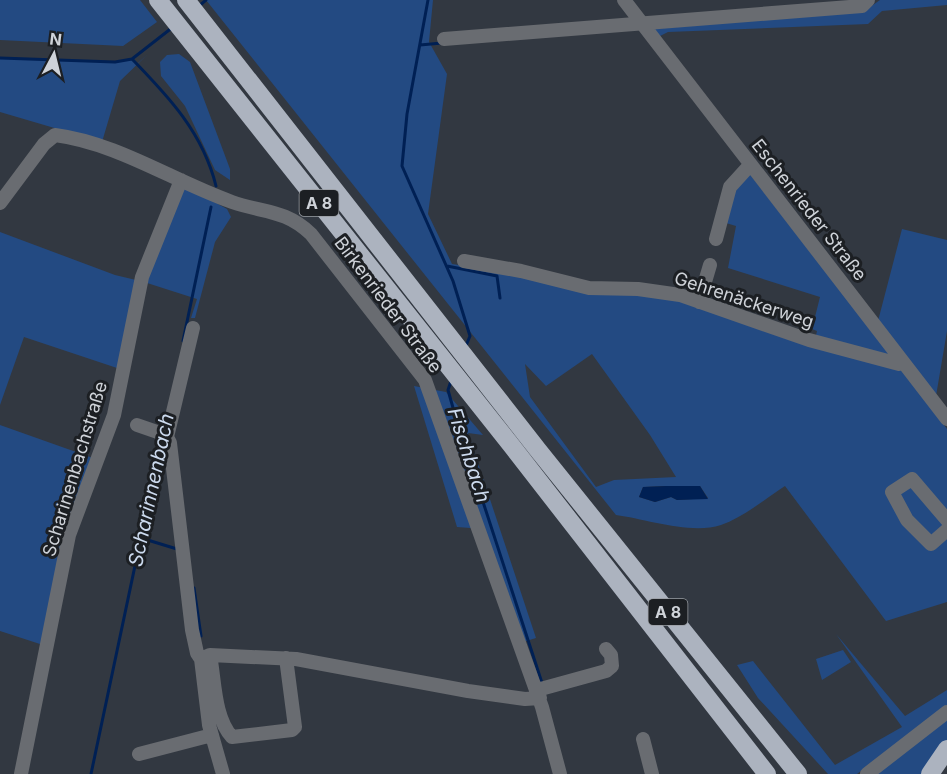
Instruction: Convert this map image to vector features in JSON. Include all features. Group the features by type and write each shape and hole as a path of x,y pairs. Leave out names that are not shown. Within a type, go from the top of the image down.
{"highway":[{"name":"A 8","path":"186,0 462,354 798,774"},
{"name":"A 8","path":"163,6 767,774"},
{"path":"930,774 947,749"}],"street":[{"name":"Eschenrieder Straße","path":"624,0 947,419"},
{"path":"444,39 862,6 868,0"},
{"name":"Birkenrieder Straße","path":"0,203 44,144 55,135 102,147 233,202 277,212 297,221 325,252 425,380 541,691 560,774"},
{"path":"716,239 730,187 750,165"},
{"name":"Scharinenbachstraße","path":"21,774 69,535 114,415 142,277 181,180"},
{"name":"Gehrenäckerweg","path":"464,261 521,271 589,288 665,292 809,340 868,357 899,364 903,362"},
{"path":"699,302 710,265"},
{"path":"193,328 164,434 184,553 192,630 206,657 221,716 226,730 232,737 292,730 295,727 286,658"},
{"path":"137,425 164,434"},
{"path":"947,520 912,479 892,492 907,520 931,544 947,530"},
{"path":"206,657 286,658 468,692 541,691 606,671 612,666 611,655 606,649"},
{"path":"206,657 210,730 223,774"},
{"path":"867,774 947,712"},
{"path":"139,754 210,730"},
{"path":"643,738 652,774"}],"shaded area":[{"path":"0,0 140,0 157,22 123,46 0,40"},
{"path":"206,0 433,0 429,42 447,74 428,214 452,264 664,295 902,370 947,429 947,602 886,621 785,486 738,517 709,528 668,525 616,515","holes":["592,354 650,435 676,477 614,480 596,487 530,397 525,364 546,386","700,486 708,498 677,500 671,497 655,502 639,497 643,487"]},
{"path":"880,0 947,0 947,5 882,11 868,24 668,32 658,37 652,29 863,12"},
{"path":"148,54 120,81 102,142 0,112 0,58 115,62 132,59 137,64"},
{"path":"179,54 190,62 230,169 230,180 215,170 185,106 161,76 160,62 167,55"},
{"path":"749,173 893,358 815,340 817,331 812,329 820,297 728,268 736,226 726,223 730,197"},
{"path":"184,187 219,200 218,204 227,209 231,217 215,242 195,318 191,318 197,299 144,282"},
{"path":"902,229 947,240 947,331 936,396 878,321"},
{"path":"0,232 115,275 136,280 120,369 24,337 0,405"},
{"path":"414,386 446,392 483,435 468,433 536,638 523,642 484,529 457,527"},
{"path":"0,425 93,458 43,645 0,631"},
{"path":"700,486 708,499 677,500 671,497 655,502 639,497 643,487"},
{"path":"836,634 905,716 947,690 947,705 857,774 828,774 758,698 737,665 753,661 835,765 902,727"},
{"path":"843,650 851,662 822,680 816,659"},
{"path":"947,716 947,742 923,774 873,774"}],"waterway":[{"path":"199,6 206,0"},
{"name":"Fischbach","path":"428,0 407,114 402,166 453,281 470,336 465,348"},
{"path":"0,58 115,62 132,59 173,27"},
{"path":"420,45 442,43"},
{"name":"Scharinnenbach","path":"132,59 183,117 203,149 216,186"},
{"name":"Scharinnenbach","path":"183,341 211,207"},
{"path":"447,266 497,276 500,298"},
{"name":"Fischbach","path":"451,381 448,390 457,422 542,683"},
{"name":"Scharinnenbach","path":"91,774 162,438"},
{"path":"141,538 177,549"},
{"path":"194,588 201,636"}]}
